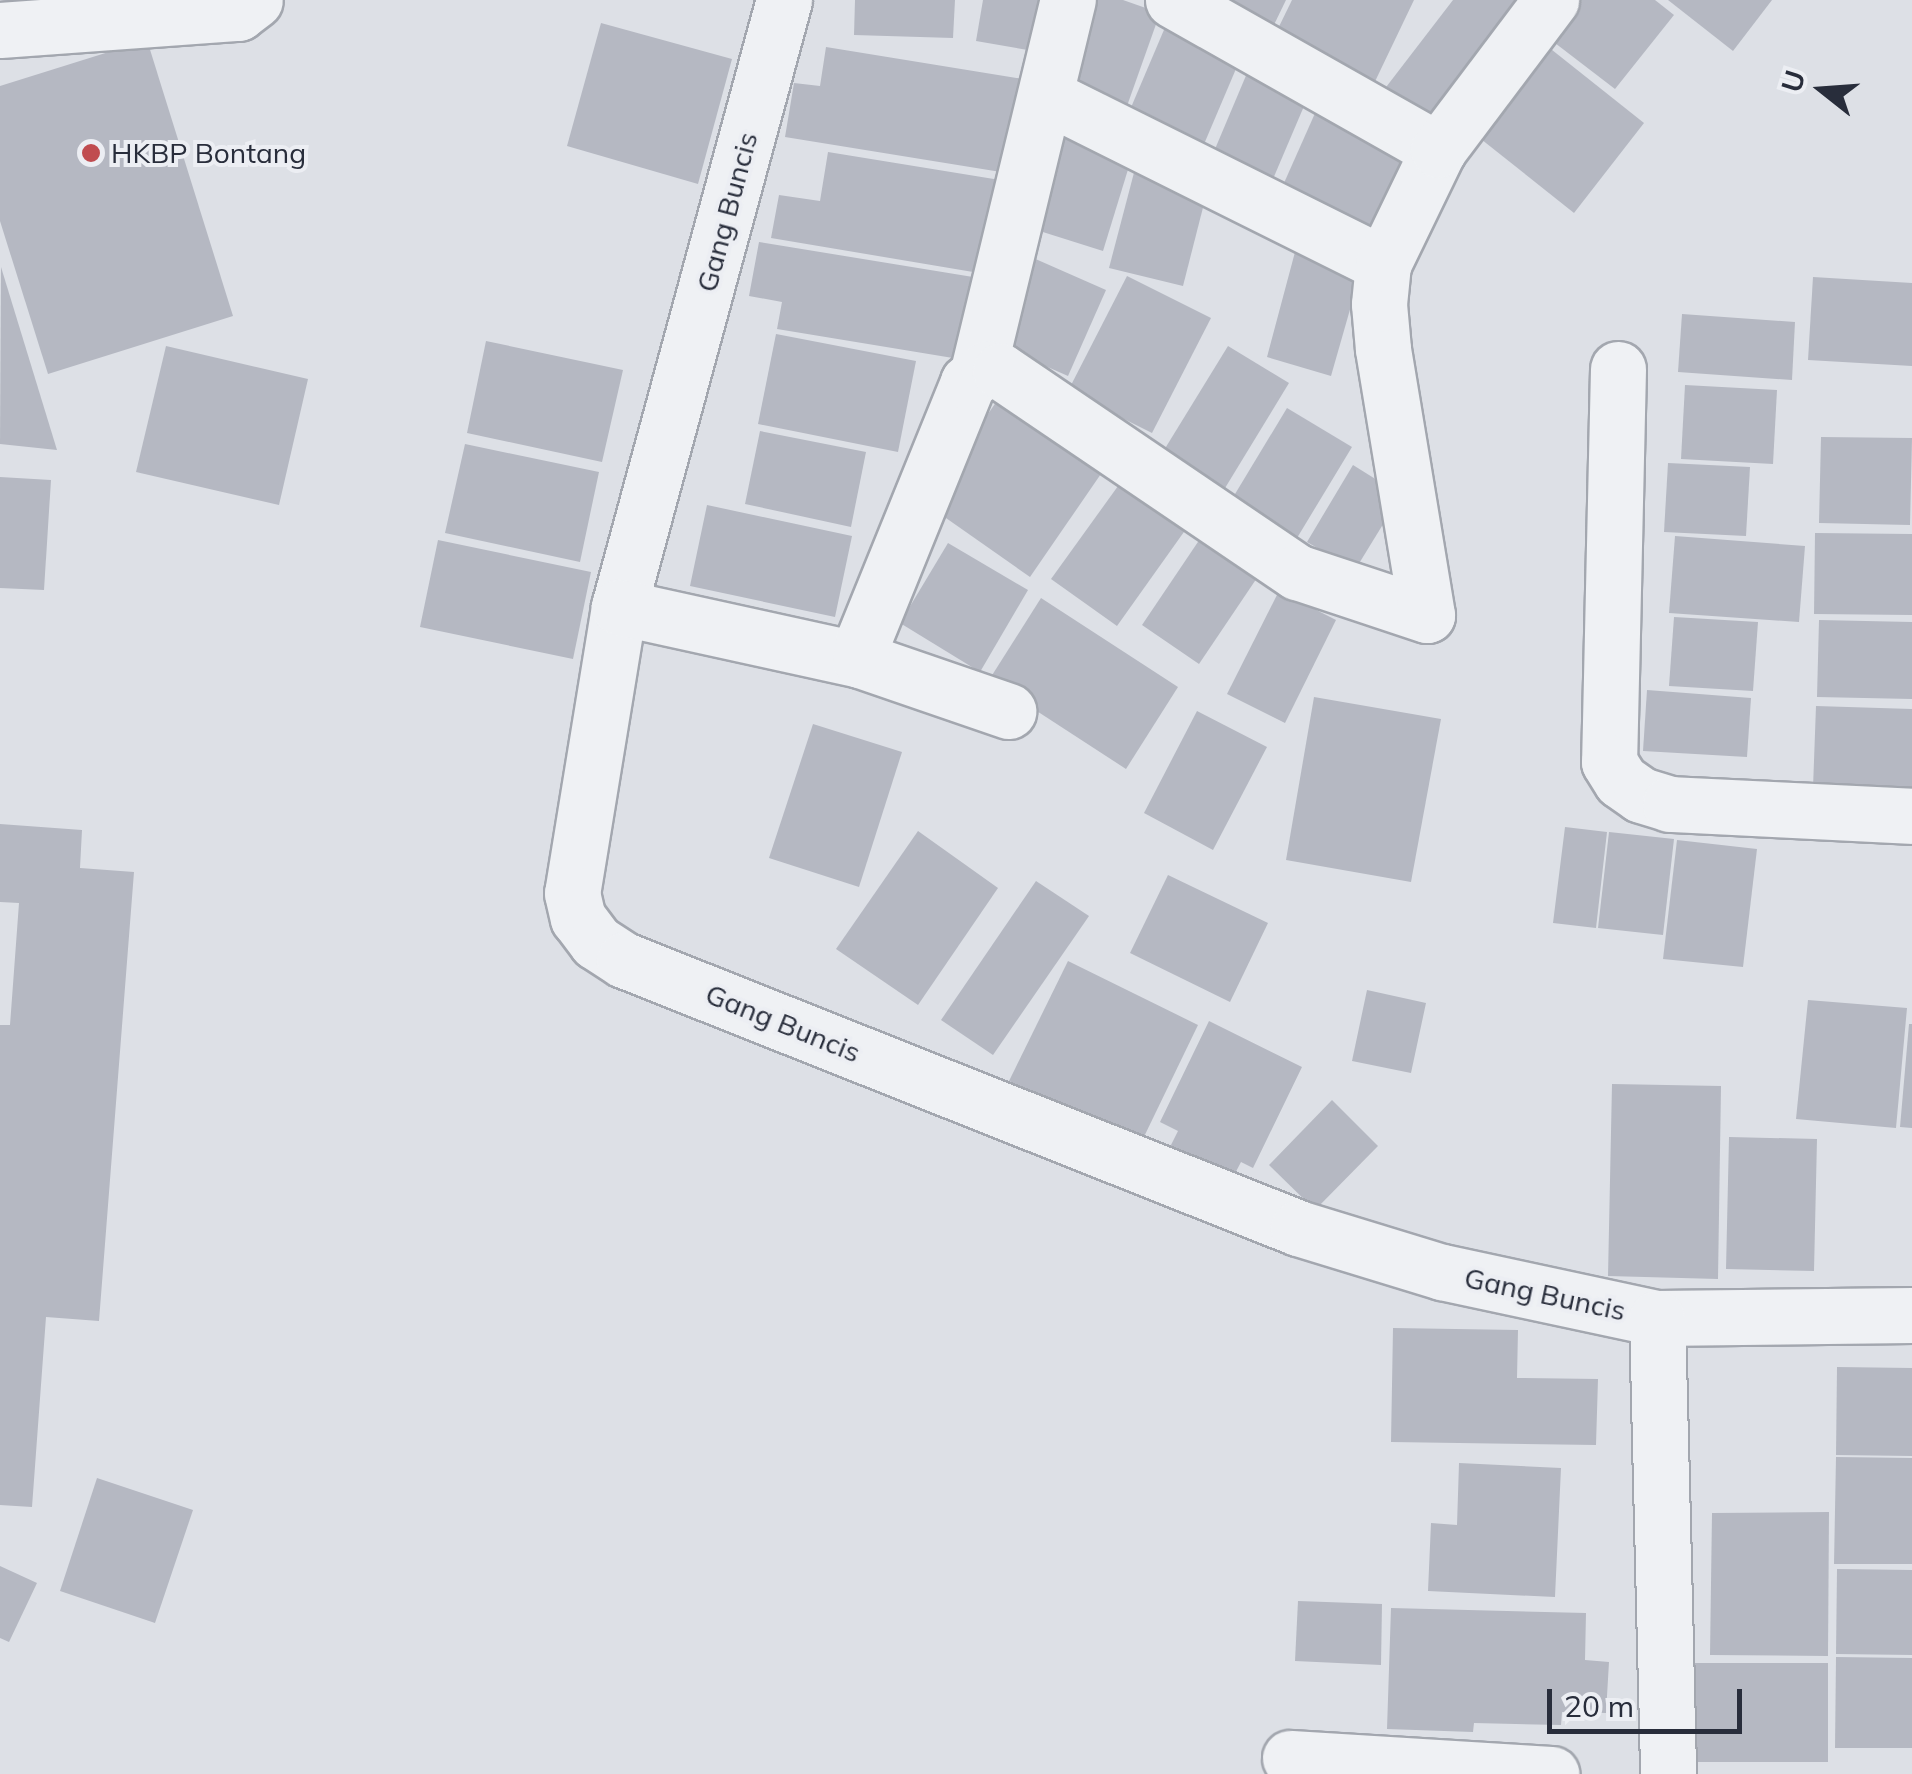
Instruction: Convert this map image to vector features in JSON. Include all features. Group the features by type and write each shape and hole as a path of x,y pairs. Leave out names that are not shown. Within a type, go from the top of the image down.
{"street":[{"path":"0,30 238,13 255,0"},
{"name":"Gang Buncis","path":"784,0 619,607 572,893 578,918 596,942 642,967 1298,1228 1442,1272 1657,1318 1912,1316"},
{"path":"860,660 862,642 968,382 978,371 1068,0"},
{"path":"1174,0 1438,150"},
{"path":"978,371 1000,371 1297,572 1427,615 1383,350 1379,304 1383,264 1438,150 1551,0"},
{"path":"1046,96 1383,264"},
{"path":"1618,369 1609,762 1622,782 1641,795 1670,804 1912,816"},
{"path":"619,607 860,660 1008,711"},
{"path":"1657,1318 1668,1774"},
{"path":"1290,1758 1552,1774"}],"building":[{"path":"855,0 955,0 953,38 854,35"},
{"path":"983,0 1060,0 1051,54 976,41"},
{"path":"1078,0 1123,0 1160,13 1127,106 1051,81"},
{"path":"1193,0 1286,0 1268,37"},
{"path":"1292,0 1414,0 1369,94 1270,45"},
{"path":"1453,0 1542,0 1435,138 1380,95"},
{"path":"1562,0 1655,0 1674,15 1615,89 1538,30"},
{"path":"1668,0 1772,0 1733,51"},
{"path":"1169,18 1244,50 1196,163 1121,131"},
{"path":"601,23 732,59 698,184 567,146"},
{"path":"1537,38 1644,123 1574,213 1467,128"},
{"name":"HKBP Bontang","path":"147,40 233,316 48,374 0,221 0,86"},
{"path":"826,47 1023,79 1007,173 785,137 794,83 820,86"},
{"path":"1253,59 1313,85 1267,193 1207,168"},
{"path":"1320,102 1409,141 1366,241 1276,201"},
{"path":"1058,127 1134,150 1103,251 1027,227"},
{"path":"828,152 1000,180 985,274 771,238 779,195 820,201"},
{"path":"1136,165 1209,184 1183,286 1109,268"},
{"path":"759,242 973,277 959,359 777,329 782,302 749,296"},
{"path":"1295,252 1361,271 1331,376 1267,357"},
{"path":"1031,257 1106,290 1068,376 993,343"},
{"path":"1,267 57,450 0,444"},
{"path":"1127,276 1211,318 1152,433 1068,391"},
{"path":"1813,277 1912,283 1912,366 1808,360"},
{"path":"1682,314 1795,322 1792,380 1678,372"},
{"path":"776,334 916,361 898,452 758,424"},
{"path":"486,341 623,370 602,462 467,433"},
{"path":"166,346 308,379 279,505 136,472"},
{"path":"1228,346 1289,383 1222,493 1161,455"},
{"path":"1685,385 1777,390 1773,464 1681,459"},
{"path":"1001,395 1105,468 1030,577 926,504"},
{"path":"1287,408 1352,447 1297,538 1232,499"},
{"path":"760,431 866,452 851,527 745,504"},
{"path":"1821,437 1912,438 1910,525 1819,523"},
{"path":"465,444 599,472 580,562 445,533"},
{"path":"1668,463 1750,467 1746,536 1664,532"},
{"path":"1353,465 1401,495 1355,570 1307,542"},
{"path":"1131,468 1196,515 1117,626 1051,579"},
{"path":"0,477 51,480 44,590 0,588"},
{"path":"707,505 852,536 835,617 690,586"},
{"path":"1206,530 1263,569 1199,664 1142,625"},
{"path":"1815,533 1912,534 1912,615 1814,614"},
{"path":"1675,536 1805,546 1799,622 1669,613"},
{"path":"438,540 591,572 573,659 420,627"},
{"path":"948,543 1028,590 980,672 900,623"},
{"path":"1279,591 1336,620 1285,723 1227,694"},
{"path":"1041,598 1178,687 1126,769 989,680"},
{"path":"1674,617 1758,622 1753,691 1669,686"},
{"path":"1819,620 1912,622 1912,699 1817,697"},
{"path":"1647,690 1751,698 1747,757 1643,751"},
{"path":"1314,697 1441,719 1411,882 1286,860"},
{"path":"1816,706 1912,709 1912,791 1813,788"},
{"path":"1197,711 1267,747 1213,850 1144,813"},
{"path":"813,724 902,752 859,887 769,858"},
{"path":"0,824 82,830 80,868 134,872 99,1321 46,1317 32,1507 0,1505 0,1025 10,1025 19,903 0,902"},
{"path":"1565,827 1607,832 1596,928 1553,923"},
{"path":"918,831 998,888 918,1005 836,949"},
{"path":"1609,832 1674,839 1663,935 1598,928"},
{"path":"1677,840 1757,849 1743,967 1663,959"},
{"path":"1168,875 1268,923 1230,1002 1130,953"},
{"path":"1036,881 1089,916 993,1055 941,1020"},
{"path":"1068,961 1198,1025 1140,1145 1009,1081"},
{"path":"1367,990 1426,1003 1411,1073 1352,1061"},
{"path":"1808,1000 1907,1008 1896,1128 1796,1119"},
{"path":"1209,1021 1302,1067 1253,1168 1241,1162 1230,1183 1167,1153 1178,1131 1160,1122"},
{"path":"1912,1024 1912,1128 1900,1127"},
{"path":"1612,1084 1721,1086 1718,1279 1608,1276"},
{"path":"1332,1100 1378,1146 1315,1210 1269,1165"},
{"path":"1729,1137 1817,1139 1814,1271 1726,1269"},
{"path":"1393,1328 1518,1330 1517,1378 1598,1379 1596,1445 1391,1442"},
{"path":"1837,1367 1912,1368 1912,1456 1836,1455"},
{"path":"1836,1457 1912,1458 1912,1564 1834,1564"},
{"path":"1459,1463 1561,1468 1555,1597 1428,1591 1431,1523 1457,1525"},
{"path":"97,1478 193,1510 155,1623 60,1591"},
{"path":"1829,1512 1828,1656 1710,1655 1712,1513"},
{"path":"0,1566 37,1583 9,1642 0,1638"},
{"path":"1837,1569 1912,1570 1912,1655 1836,1654"},
{"path":"1298,1601 1382,1604 1381,1665 1295,1661"},
{"path":"1391,1608 1586,1613 1585,1660 1609,1662 1606,1713 1562,1712 1561,1725 1474,1723 1473,1732 1387,1729"},
{"path":"1836,1657 1912,1658 1912,1748 1835,1748"},
{"path":"1687,1663 1828,1663 1828,1762 1686,1762"}],"place":[{"name":"HKBP Bontang","path":"91,153"}]}
